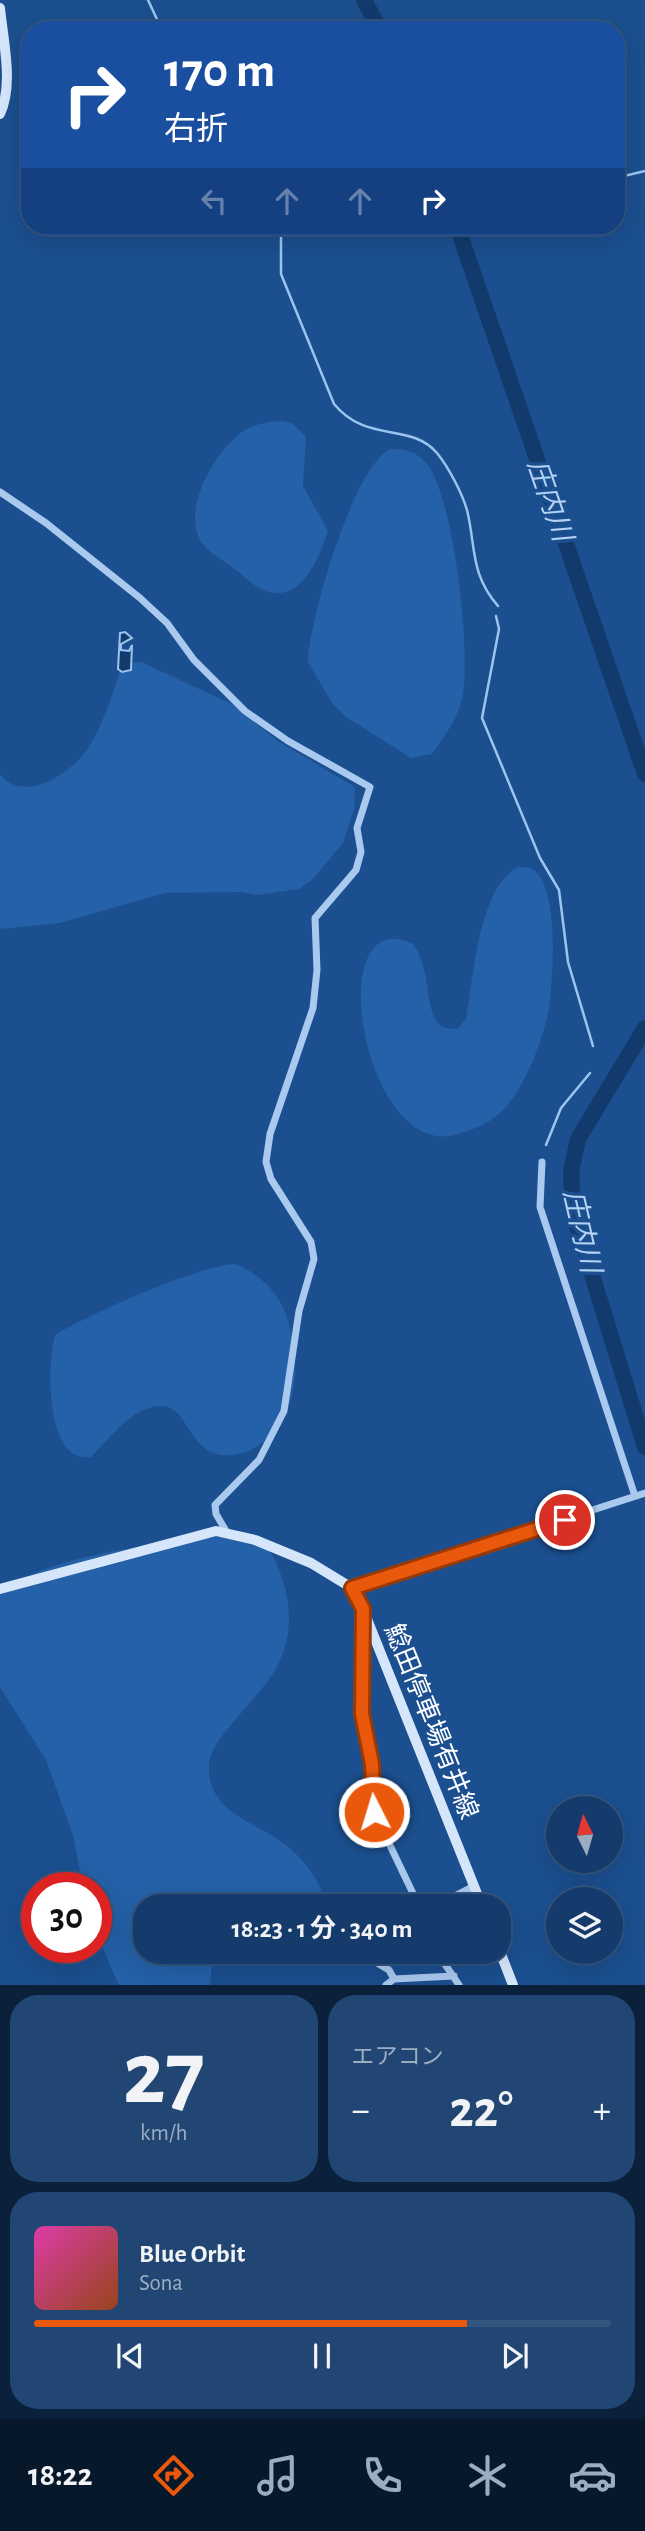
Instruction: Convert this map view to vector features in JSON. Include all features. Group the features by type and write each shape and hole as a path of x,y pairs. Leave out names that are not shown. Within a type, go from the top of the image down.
{"main road":[{"path":"0,8 6,84 0,114"},
{"path":"0,1589 202,1532 226,1531 311,1563 352,1588"},
{"name":"鯰田停車場有井線","path":"352,1588 363,1609 477,1894"},
{"path":"505,1964 513,1985"}],"street":[{"path":"0,492 46,523 140,598 167,623 194,660 245,711 288,740 370,787 357,828 361,852 356,870 314,918 317,970 313,1008 270,1134 267,1155 271,1179 310,1242 314,1259 299,1311 284,1411 259,1460 215,1505 216,1514 226,1531"},
{"path":"352,1588 639,1495 540,1207 542,1162"},
{"path":"363,1609 362,1721 372,1764 374,1812 413,1894"},
{"path":"458,1894 474,1886"},
{"path":"380,1964 389,1969 394,1979"},
{"path":"445,1964 459,1985"},
{"path":"386,1985 394,1979 454,1976"}],"shaded area":[{"path":"281,421 292,423 306,437 303,486 328,531 306,577 288,591 276,593 259,588 208,550 200,541 195,522 200,492 214,462 224,449 249,428"},
{"path":"390,449 406,450 419,456 437,482 453,542 465,649 462,699 457,714 432,754 411,758 346,717 332,703 308,662 316,614 348,513 376,462"},
{"path":"125,632 132,638 121,644 121,650 129,651 132,645 131,670 122,672 118,669 120,633"},
{"path":"141,662 232,704 278,741 355,787 354,810 343,843 312,880 299,889 258,895 242,892 165,893 60,923 0,929 0,774 10,783 22,787 35,786 73,765 95,736 121,668 127,663"},
{"path":"518,867 531,868 537,873 544,884 552,918 551,994 538,1047 512,1100 494,1118 477,1128 458,1134 425,1133 398,1111 378,1076 365,1034 361,993 367,960 383,941 412,943 422,962 430,1004 437,1022 448,1029 457,1029 466,1019 475,958 486,913 505,878"},
{"path":"236,1264 262,1280 275,1294 285,1311 294,1347 295,1374 289,1403 283,1418 264,1442 237,1455 210,1452 195,1438 178,1414 163,1406 152,1407 132,1417 91,1457 76,1455 64,1445 52,1409 50,1387 55,1335 117,1304 172,1281 220,1266"},
{"path":"243,1532 260,1536 279,1569 285,1586 289,1623 287,1641 272,1675 215,1747 209,1766 211,1782 216,1795 225,1806 286,1845 299,1857 317,1880 322,1894 133,1894 133,1964 212,1964 210,1985 119,1985 109,1963 112,1963 112,1872 80,1872 73,1835 46,1760 0,1687 0,1590 67,1562 189,1539"}],"waterway":[{"path":"148,0 158,21"},
{"name":"庄内川","path":"364,0 375,21"},
{"path":"625,176 645,171"},
{"path":"281,235 281,274 334,404 360,424 415,438 437,453 462,496 478,571 498,606"},
{"name":"庄内川","path":"460,235 645,774"},
{"path":"496,616 499,629 482,718 540,858 559,890 568,962 593,1046"},
{"name":"庄内川","path":"645,1028 578,1139 571,1172 573,1213 645,1447"},
{"path":"546,1145 561,1108 590,1073"}],"route":[{"path":"374,1812 371,1792 372,1764 362,1714 363,1609 352,1588 565,1520"}]}
